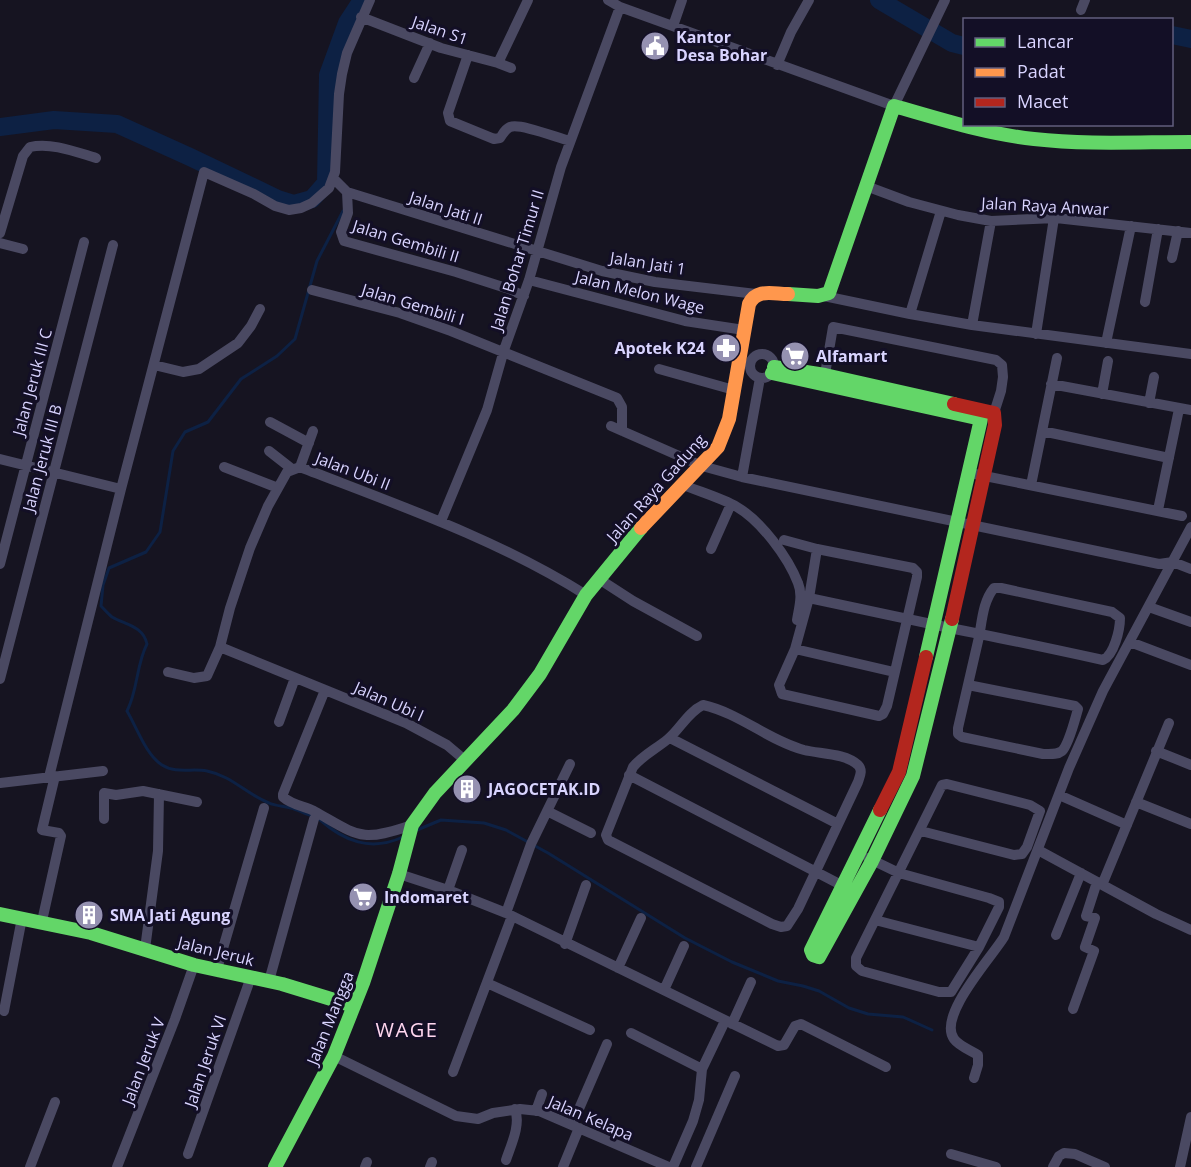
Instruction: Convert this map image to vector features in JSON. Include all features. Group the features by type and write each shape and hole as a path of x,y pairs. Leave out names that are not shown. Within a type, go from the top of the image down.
{"street":[{"path":"42,921 61,836 59,833 42,830 52,777 121,489 204,172 275,206 289,210 312,203 331,183 335,162 340,84 347,53 370,0"},
{"path":"498,63 528,0"},
{"path":"608,0 620,7 777,65 894,106 965,127 1051,141 1191,142"},
{"path":"673,26 682,0"},
{"path":"777,65 791,32 809,0"},
{"path":"824,296 833,287 894,106 945,0"},
{"name":"Jalan Bohar Timur II","path":"441,521 487,410 504,350 529,280 570,141 620,7"},
{"name":"Jalan S1","path":"361,17 430,43 511,68"},
{"path":"414,78 430,43"},
{"path":"468,55 448,113 450,121 494,139 500,138 506,130 512,127 570,141"},
{"path":"0,233 23,156 30,147 69,150 96,158"},
{"path":"331,183 347,192"},
{"name":"Jalan Raya Anwar","path":"866,186 941,211 991,221 1034,222 1054,218 1191,232"},
{"name":"Jalan Jati II","path":"347,192 537,252"},
{"name":"Jalan Gembili II","path":"347,192 349,206 341,232 344,241 456,272 524,296"},
{"path":"910,314 941,211"},
{"path":"1036,334 1054,218"},
{"path":"972,325 991,221"},
{"path":"1106,343 1131,225"},
{"path":"1145,302 1158,229"},
{"path":"1172,258 1178,231"},
{"name":"Jalan Jeruk III C","path":"0,564 84,242"},
{"path":"0,243 23,249"},
{"name":"Jalan Jeruk III B","path":"0,679 113,245"},
{"name":"Jalan Jati 1","path":"537,252 602,271 644,280 756,294"},
{"name":"Jalan Melon Wage","path":"529,280 685,321 744,330"},
{"name":"Jalan Gembili I","path":"312,290 400,313 504,350 577,383 617,398 622,407 622,431"},
{"path":"756,294 824,296 972,325 1191,354"},
{"name":"Jalan Raya Gadung","path":"399,874 411,829 435,793 513,710 540,674 586,595 599,579 681,484 702,466 718,447 729,419 734,390 744,365 744,330 749,304 756,294"},
{"path":"154,365 183,372 199,369 238,343 260,309"},
{"path":"824,379 832,327 996,360 1002,365 1004,377 994,413 995,425 957,523 899,772 866,857"},
{"path":"742,477 769,373 772,359 765,354 756,356 744,365 751,371 769,373 824,379 994,413"},
{"path":"1031,485 1057,358"},
{"path":"1101,394 1108,361"},
{"path":"659,369 734,390"},
{"path":"1149,403 1154,377"},
{"path":"1051,384 1185,409 1169,458 1158,510"},
{"path":"629,775 849,889 913,776 950,628 972,526 981,418 907,397"},
{"path":"270,422 309,443"},
{"path":"611,426 702,466 742,477 1159,564 1173,562 1191,568"},
{"path":"269,451 296,468 313,431"},
{"path":"1041,431 1169,458"},
{"path":"0,459 121,489"},
{"path":"224,467 278,488"},
{"name":"Jalan Ubi II","path":"168,672 194,678 207,676 220,647 250,548 287,472 296,468 441,521 504,550 586,595"},
{"path":"977,475 1182,516"},
{"path":"681,484 737,506 761,526 779,549 799,584 800,600 795,632"},
{"path":"711,549 731,504"},
{"path":"974,1078 978,1055 956,1041 951,1024 975,976 1004,937 1059,795 1103,691 1191,527"},
{"path":"784,540 913,568 916,572 917,577 887,706 883,714 879,716 782,694 779,685 795,649 810,598 817,549"},
{"path":"599,579 633,601 697,636"},
{"path":"810,598 907,619 933,624 950,628 980,634 1105,660 1120,628 1119,618 1112,612 1001,588 994,588 987,598 980,634 968,685 958,728 960,736 1043,754 1061,752 1078,709 1075,705 968,685"},
{"path":"1149,607 1191,622"},
{"path":"1130,642 1191,665"},
{"path":"220,647 295,678 279,722"},
{"path":"795,649 894,672"},
{"name":"Jalan Ubi I","path":"295,678 406,723 447,745 466,761"},
{"path":"325,690 283,794 284,797 287,801 312,810 345,830 358,834 371,836 411,829"},
{"path":"916,699 932,702"},
{"path":"703,705 741,720 785,744 838,756 856,764 861,772 791,923 781,927 608,840 606,835 608,825 629,775 639,760 670,738 696,708 703,705"},
{"path":"1073,1009 1094,951 1085,947 1095,918 1086,916 1169,723"},
{"path":"670,738 838,824"},
{"path":"1156,752 1191,765"},
{"path":"453,1072 487,983 531,844 570,764"},
{"path":"0,783 102,771"},
{"path":"899,772 913,776"},
{"path":"866,857 899,873 999,902 999,907 979,947 954,991 939,992 862,971 856,966 856,958 899,873 921,831 939,788 944,784 1029,805 1040,811 1027,847 1022,854 1014,855 921,831"},
{"path":"104,819 104,793 116,795 142,791 197,802"},
{"path":"145,949 158,851 159,794"},
{"path":"1059,795 1127,825"},
{"path":"1136,802 1191,824"},
{"path":"217,969 264,808"},
{"path":"547,812 591,833"},
{"path":"268,981 314,819"},
{"path":"448,890 462,850"},
{"path":"1038,850 1191,929"},
{"path":"1056,935 1081,873"},
{"path":"399,874 448,890 509,915 778,1046 784,1045 795,1026 801,1024 886,1067"},
{"name":"Jalan Mangga","path":"275,1167 334,1056 354,1006 399,874"},
{"path":"565,944 586,885"},
{"name":"Jalan Jeruk","path":"0,914 42,921 354,1006"},
{"path":"4,1011 22,918"},
{"path":"618,968 641,918"},
{"path":"875,920 979,947"},
{"path":"664,990 684,946"},
{"name":"Jalan Jeruk V","path":"117,1167 194,964"},
{"name":"Jalan Jeruk VI","path":"188,1154 251,977"},
{"path":"674,1167 693,1121 702,1069 751,982"},
{"path":"487,983 590,1030"},
{"path":"631,1033 702,1069"},
{"path":"563,1167 575,1127 607,1044"},
{"name":"Jalan Kelapa","path":"334,1056 456,1116 478,1119 515,1109 536,1111 669,1167"},
{"path":"696,1167 735,1076"},
{"path":"536,1111 542,1094"},
{"path":"30,1167 56,1102"},
{"path":"506,1160 515,1132 517,1115 515,1109"},
{"path":"1180,1167 1191,1117"},
{"path":"1053,1167 1059,1156 1064,1153 1075,1154 1105,1167"},
{"path":"951,1154 996,1167"}],"waterway":[{"path":"0,127 54,120 117,124 278,199 294,204 312,199 326,183 328,75 347,23 362,0"},
{"path":"879,0 952,43 963,46"},
{"path":"1173,35 1191,39"},
{"path":"313,816 269,803 216,773 167,768 156,761 127,711 147,644 145,638 138,630 112,617 101,606 103,585 109,568 146,552 160,532 173,451 185,432 208,422 241,379 277,356 295,339 317,261 343,211"},
{"path":"319,819 338,833 358,842 379,844 403,837"},
{"path":"417,830 441,820 484,823 506,830 548,853 685,938 732,962 778,981 819,991 849,1008 868,1014 903,1017 932,1030"}],"traffic: fast":[{"path":"788,294 818,296 829,293 894,106 963,125"},
{"path":"965,126 1016,137 1054,141 1191,142"},
{"path":"774,367 825,375 954,404"},
{"path":"772,373 981,419 926,657"},
{"path":"275,1167 334,1056 363,983 399,874 412,825 435,793 513,710 540,674 586,595 641,528"},
{"path":"880,810 811,950 813,955 819,957 872,861 913,776 952,619"},
{"path":"0,914 91,933 194,965 282,984 354,1006"}],"traffic: slow":[{"path":"641,528 718,447 729,419 749,304 752,299 761,294 788,294"}],"traffic: jam":[{"path":"952,619 995,425 994,413 954,404"},
{"path":"880,810 899,772 926,657"}],"place":[{"name":"Kantor Desa Bohar","path":"655,46"},
{"name":"Apotek K24","path":"726,348"},
{"name":"Alfamart","path":"795,356"},
{"name":"JAGOCETAK.ID","path":"467,789"},
{"name":"Indomaret","path":"363,897"},
{"name":"SMA Jati Agung","path":"89,915"}],"district":[{"name":"WAGE","path":"407,1029"}]}
